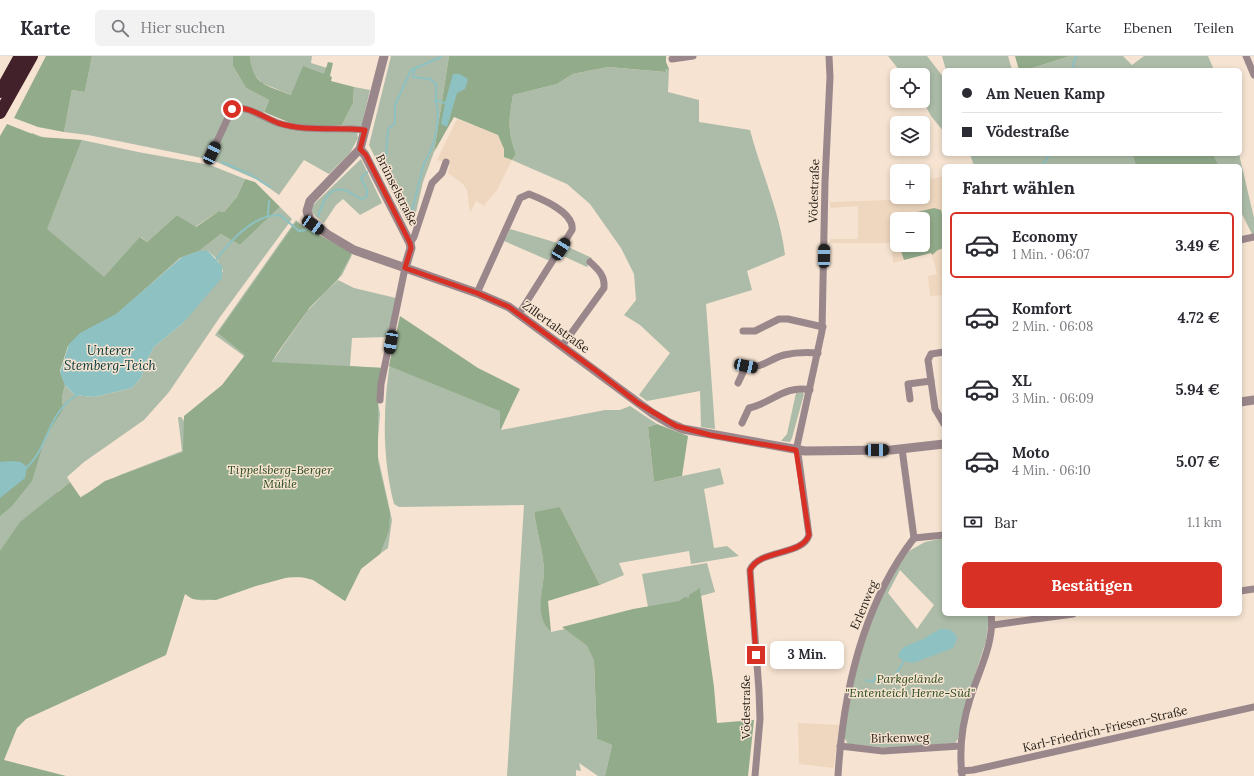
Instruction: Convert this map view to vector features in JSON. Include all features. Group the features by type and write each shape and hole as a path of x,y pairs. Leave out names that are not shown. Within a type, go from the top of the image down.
{"highway":[{"path":"0,92 20,56"},
{"path":"0,113 32,56"}],"street":[{"path":"360,149 384,56"},
{"path":"672,59 693,56"},
{"name":"Vödestraße","path":"755,776 760,719 749,574 752,566 759,560 801,545 808,538 809,532 796,450 823,327 825,182 830,77 829,56"},
{"path":"1246,56 1254,75"},
{"path":"208,161 232,109 236,108 250,110 278,123 296,127 308,129 343,128 365,130"},
{"name":"Zillertalstraße","path":"360,149 310,201 307,211 313,225 354,250 496,300 519,314 643,406 676,426 710,435 796,450 829,451 902,449 942,444"},
{"name":"Brünselstraße","path":"360,149 366,155 410,243 411,248 405,268"},
{"name":"Brünselstraße","path":"410,243 414,237 432,183 442,173 446,162"},
{"path":"477,293 520,198 529,194 550,202 572,223 572,230 519,314"},
{"path":"1242,240 1254,237"},
{"path":"562,346 604,288 602,274 590,262"},
{"path":"380,400 381,384 405,268"},
{"path":"743,331 755,331 779,319 788,319 823,327"},
{"path":"738,383 746,366 756,368 782,356 796,352 818,353"},
{"path":"942,352 931,354 928,360 935,409 942,421"},
{"path":"910,399 908,384 931,381"},
{"path":"742,423 749,408 791,390 800,388 810,390"},
{"path":"1242,402 1254,400"},
{"path":"902,449 914,538 942,535"},
{"name":"Erlenweg","path":"838,776 840,746 850,683 866,627 890,573 914,538"},
{"path":"1242,591 1254,589"},
{"path":"961,774 960,746 965,713 993,626 992,616"},
{"path":"993,626 1060,616"},
{"name":"Karl-Friedrich-Friesen-Straße","path":"961,774 973,770 1254,707"},
{"name":"Birkenweg","path":"840,746 883,751 960,746"}],"shaded area":[{"path":"457,119 498,135 504,149 504,157 512,160 497,190 484,206 476,201 470,213 467,190 463,184 448,173 450,164 437,160"},
{"path":"942,176 942,214 941,210 890,212 890,243 830,243 830,239 857,239 858,206 830,208 830,202 890,200 890,204 930,204 930,179"},
{"path":"942,249 942,295 930,296 928,276 937,274 932,255"},
{"path":"892,252 901,252 904,260 893,263"},
{"path":"798,723 839,725 834,768 799,764"}],"green space":[{"path":"46,56 92,56 85,92 72,90 64,132 38,127 14,118"},
{"path":"92,56 233,56 233,66 246,88 269,100 261,118 357,132 358,138 350,153 329,174 304,160 279,195 258,180 212,160 88,135 64,132 72,90 85,92"},
{"path":"233,56 250,56 251,66 254,73 262,83 291,95 303,66 324,74 328,62 333,63 330,76 332,77 331,81 354,87 353,103 342,125 312,127 288,122 264,112 269,100 246,88 233,66"},
{"path":"250,56 312,56 311,63 327,68 325,74 291,95 262,83 251,71"},
{"path":"391,56 449,56 434,152 423,182 414,221 406,221 369,145"},
{"path":"449,56 666,56 666,62 669,69 666,69 665,72 608,67 573,74 557,84 513,95 510,131 516,154 512,160 504,157 504,149 498,135 454,117 434,152"},
{"path":"888,56 927,56 942,75 942,130 927,108 930,108 930,68 897,68"},
{"path":"942,56 1008,56 1011,68 945,68"},
{"path":"1015,56 1070,56 1032,68 1018,68"},
{"path":"1070,56 1123,56 1132,65 1144,56 1208,56 1213,68 1032,68"},
{"path":"608,67 664,72 666,69 669,69 668,92 699,100 699,122 750,130 775,208 783,239 785,255 747,271 752,290 706,304 715,429 701,427 700,391 647,401 639,395 670,353 640,325 624,315 636,300 634,274 621,248 590,204 567,184 512,160 516,154 510,131 513,95 557,84 573,74"},
{"path":"354,87 370,90 362,125 359,127 342,125 353,103"},
{"path":"7,124 40,137 82,140 47,229 104,277 140,237 147,242 177,215 196,227 219,211 224,212 237,197 245,179 255,182 280,207 240,245 221,234 199,251 180,258 117,314 81,334 68,346 60,371 65,385 62,397 63,409 45,438 32,481 11,507 0,516 0,136"},
{"name":"Tippelsberg-Berger Mühle","path":"32,133 45,138 81,140 47,229 82,140 210,165 245,179 237,197 224,212 219,211 195,227 177,215 147,242 141,237 55,358 63,409 62,397 65,385 75,395 94,397 132,388 141,378 147,360 154,347 183,323 223,271 217,259 208,251 199,251 221,234 240,245 280,207 292,219 220,317 169,392 144,420 84,462 67,477 70,482 57,492 71,505 82,496 120,475 182,451 178,417 181,417 187,425 226,384 239,366 244,356 215,335 296,220 308,230 352,255 342,275 326,291 338,280 354,288 396,298 389,337 352,338 350,366 383,368 377,396 380,414 377,452 392,520 388,548 362,567 345,601 316,580 292,577 271,580 208,600 193,599 183,592 0,724 0,167 29,138","holes":["307,311 274,359 287,332"]},
{"path":"971,156 1133,156 1135,164 973,164"},
{"path":"1133,156 1214,156 1218,164 1135,164"},
{"path":"1214,156 1239,156 1241,164 1218,164"},
{"path":"361,159 382,203 360,215 343,199 336,205 324,223 311,212 313,205"},
{"path":"1242,167 1254,218 1254,234 1252,234 1242,214"},
{"path":"934,208 941,210 942,249 932,255 931,253 904,260 901,252 930,252 930,212 917,212"},
{"name":"Tippelsberg-Berger Mühle","path":"296,222 352,253 338,279 310,307 271,362 383,368 378,384 378,462 390,513 389,530 380,554 361,569 345,601 313,580 302,577 289,577 256,586 216,600 193,599 185,594 166,655 26,719 17,728 4,760 66,776 0,776 0,551 20,522 70,482 81,498 105,481 183,452 184,416 222,385 245,355 218,333"},
{"path":"510,229 561,244 550,261 504,241"},
{"path":"566,246 592,258 587,267 561,255"},
{"path":"400,316 478,368 520,389 500,430 500,411 389,366"},
{"path":"392,350 512,405 501,430 605,410 620,410 630,406 657,424 648,427 654,482 720,468 724,484 704,489 714,548 727,546 739,556 691,564 689,551 619,563 624,575 600,585 560,507 535,518 542,551 544,570 541,602 543,619 551,632 565,629 587,646 594,661 597,739 612,745 605,776 598,776 579,763 581,771 576,770 576,776 507,776 524,505 399,507 394,504 385,446 385,408"},
{"path":"802,392 804,394 792,438 790,442 781,441 787,434 796,393"},
{"path":"657,424 688,436 682,476 654,482 648,427"},
{"path":"560,507 600,585 548,601 551,632 542,619 541,602 544,570 535,512"},
{"name":"Parkgelände \"Ententeich Herne-Süd\"","path":"942,538 942,616 989,616 986,641 965,706 958,739 955,743 892,748 848,744 844,737 849,702 863,640 890,578 909,551 925,542","holes":["900,570 934,605 917,629 888,593"]},
{"path":"707,563 715,592 701,596 700,589 689,598 673,603 648,607 642,574"},
{"path":"700,588 714,687 717,723 754,720 748,776 605,776 612,745 597,739 594,661 587,646 562,627 633,609 679,601 685,597 689,598 689,595"}],"water":[{"path":"453,74 460,74 468,79 465,89 457,93 447,127 441,124"},
{"name":"Unterer Stemberg-Teich","path":"199,251 208,251 222,266 222,278 183,323 154,347 147,360 141,378 132,388 94,397 75,395 65,385 60,373 69,344 80,333 116,314 182,257"},
{"path":"0,462 21,462 27,467 25,478 0,498"},
{"path":"940,629 949,630 955,634 957,639 953,648 913,663 904,661 898,657 900,651 904,647 923,639"}],"waterway":[{"path":"1073,68 1074,61 1077,56"},
{"path":"379,166 386,156 388,129 395,123 395,105 411,70 441,57"},
{"path":"411,215 424,163 435,138 438,118 436,84 430,79 413,77 414,70 417,67"},
{"path":"435,100 445,103"},
{"path":"1043,164 1049,156"},
{"path":"222,162 251,175 270,187"},
{"path":"318,216 322,205 331,192 341,189 362,199 367,196 367,190 361,178 367,172"},
{"path":"268,215 269,201"},
{"path":"216,260 236,237 252,224 261,219 280,215 299,231 306,230"},
{"path":"26,468 34,460 59,412 77,395"},
{"path":"866,680 873,682 876,675 894,677 904,661"}],"route":[{"path":"232,109 236,108 250,110 278,123 308,129 343,128 365,130 360,149 366,155 403,226 410,243 411,248 405,268 496,300 509,307 638,403 661,419 676,426 710,435 796,450 809,535 803,544 759,560 755,562 750,570 750,593 756,655"}]}
